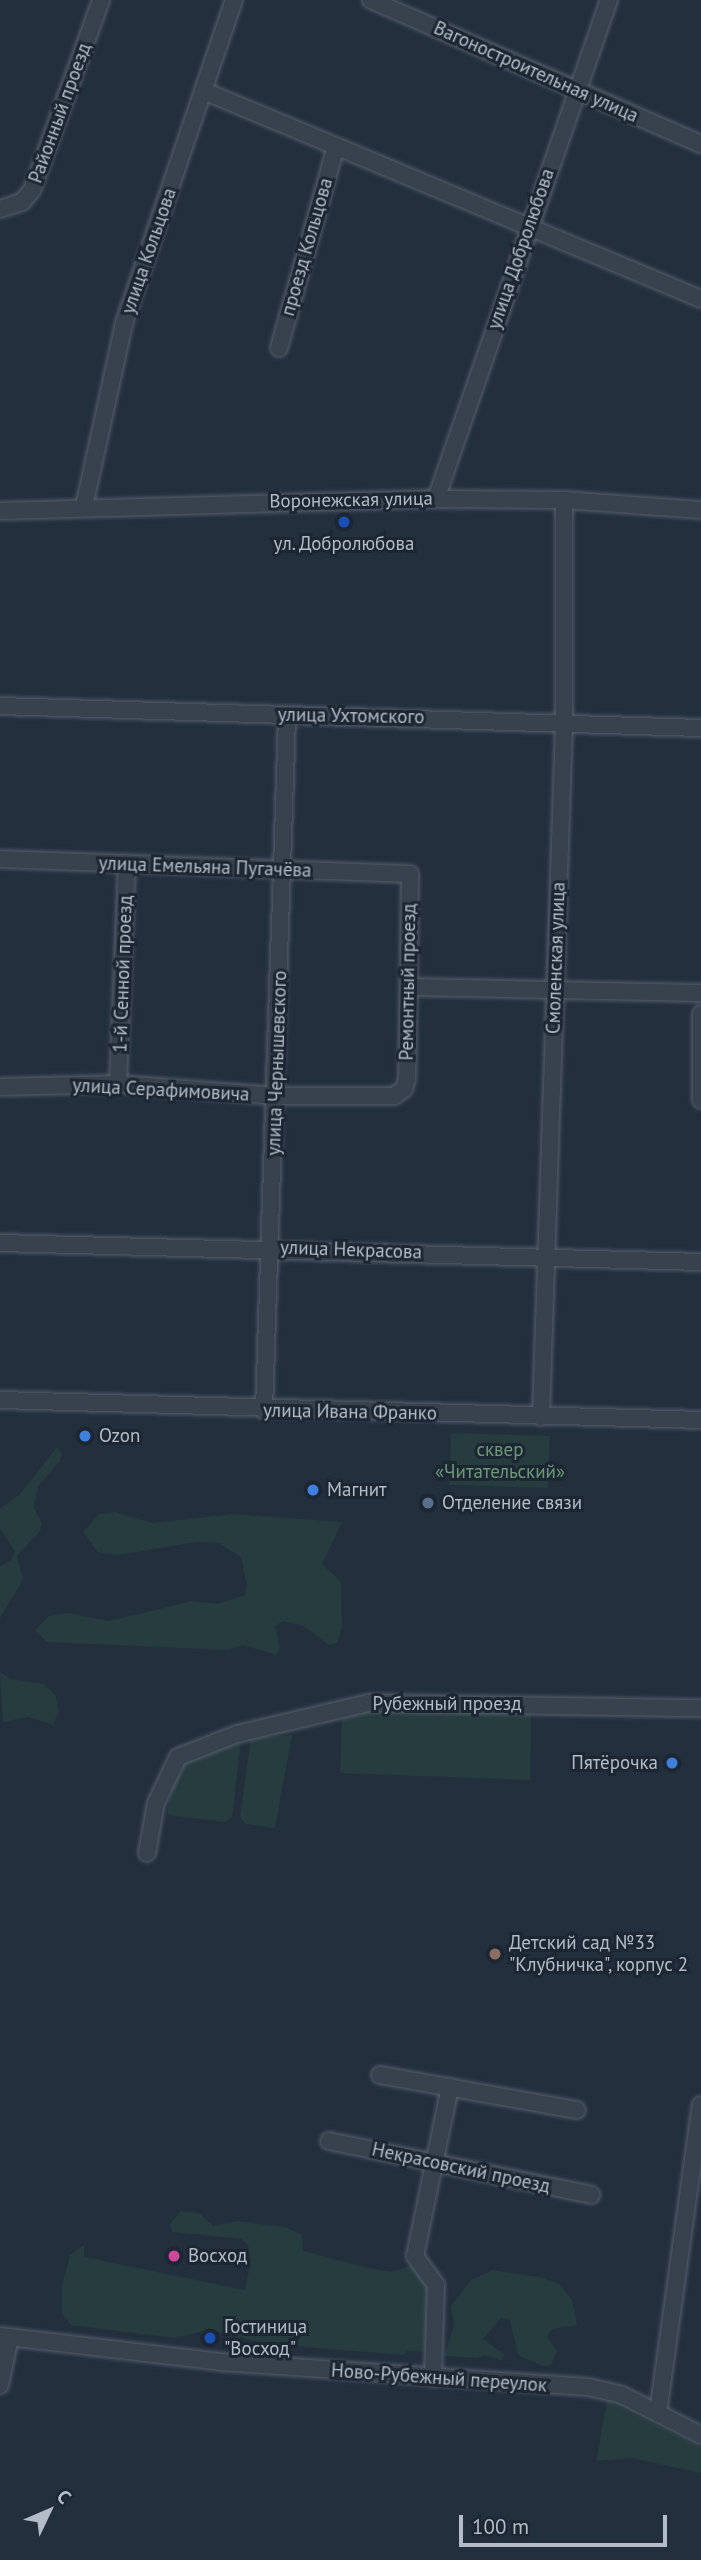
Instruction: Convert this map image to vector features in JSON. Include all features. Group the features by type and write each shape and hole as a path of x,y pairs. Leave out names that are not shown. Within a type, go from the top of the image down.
{"street":[{"name":"Районный проезд","path":"0,209 22,202 32,190 102,0"},
{"name":"улица Кольцова","path":"84,507 124,323 234,0"},
{"name":"Вагоностроительная улица","path":"372,0 701,144"},
{"name":"улица Добролюбова","path":"436,499 609,0"},
{"path":"204,91 701,299"},
{"name":"проезд Кольцова","path":"279,348 336,146"},
{"name":"Воронежская улица","path":"0,511 436,499 564,500 701,510"},
{"name":"Смоленская улица","path":"541,1416 564,723 564,500"},
{"name":"улица Ухтомского","path":"0,706 701,728"},
{"name":"улица Чернышевского","path":"264,1410 277,1096 287,715"},
{"name":"улица Емельяна Пугачёва","path":"0,859 410,874"},
{"name":"1-й Сенной проезд","path":"118,1084 127,863"},
{"name":"Ремонтный проезд","path":"404,1089 409,987 410,874"},
{"path":"409,987 701,993"},
{"path":"701,1014 701,1100"},
{"name":"улица Серафимовича","path":"0,1087 118,1084 277,1096 394,1096 404,1089"},
{"name":"улица Некрасова","path":"0,1243 269,1247 701,1262"},
{"name":"улица Ивана Франко","path":"0,1400 264,1410 701,1420"},
{"name":"Рубежный проезд","path":"147,1853 156,1803 178,1756 237,1734 380,1703 701,1708"},
{"path":"380,2075 577,2110"},
{"path":"433,2378 436,2285 415,2256 450,2087"},
{"path":"658,2413 701,2105"},
{"name":"Некрасовский проезд","path":"329,2141 433,2160 592,2196"},
{"path":"0,2385 5,2336"},
{"name":"Ново-Рубежный переулок","path":"5,2336 220,2362 589,2387 622,2395 701,2435"}],"green space":[{"name":"сквер «Читательский»","path":"451,1433 550,1436 548,1488 449,1485"},
{"path":"57,1447 62,1453 60,1461 38,1486 34,1508 42,1523 40,1531 17,1556 23,1580 0,1618 0,1566 11,1561 15,1552 0,1528 0,1509 20,1494"},
{"path":"115,1512 153,1523 233,1514 342,1522 322,1564 341,1582 342,1628 337,1643 329,1645 304,1626 283,1621 275,1626 280,1649 276,1655 243,1645 227,1650 47,1642 35,1630 49,1616 68,1613 109,1621 192,1601 218,1604 245,1595 247,1585 241,1557 219,1543 197,1542 117,1555 98,1552 83,1532 99,1514"},
{"path":"0,1672 10,1679 44,1684 56,1696 59,1711 53,1725 28,1717 3,1722"},
{"path":"370,1710 531,1712 530,1780 340,1773 342,1715"},
{"path":"292,1735 275,1828 246,1824 240,1817 251,1738"},
{"path":"241,1740 232,1817 225,1822 167,1815 174,1773 179,1766"},
{"path":"181,2211 199,2213 213,2226 237,2221 285,2227 302,2235 303,2251 369,2268 392,2272 412,2265 431,2289 427,2352 407,2351 404,2355 268,2344 209,2330 173,2338 71,2325 62,2314 62,2286 70,2255 84,2245 84,2257 245,2290 251,2260 248,2245 242,2239 172,2232 170,2224"},
{"path":"493,2270 544,2278 559,2284 572,2299 577,2325 552,2329 547,2336 557,2351 551,2365 543,2366 518,2355 510,2320 501,2318 483,2339 504,2354 502,2360 484,2355 477,2358 444,2356 454,2325 451,2306 471,2280"},
{"path":"607,2401 701,2447 701,2473 632,2458 596,2461"}],"place":[{"name":"ул. Добролюбова","path":"344,522"},
{"name":"Ozon","path":"85,1436"},
{"name":"Магнит","path":"313,1490"},
{"name":"Отделение связи","path":"428,1503"},
{"name":"Пятёрочка","path":"672,1763"},
{"name":"Детский сад №33 \"Клубничка\", корпус 2","path":"495,1954"},
{"name":"Восход","path":"174,2256"},
{"name":"Гостиница \"Восход\"","path":"210,2338"}]}
